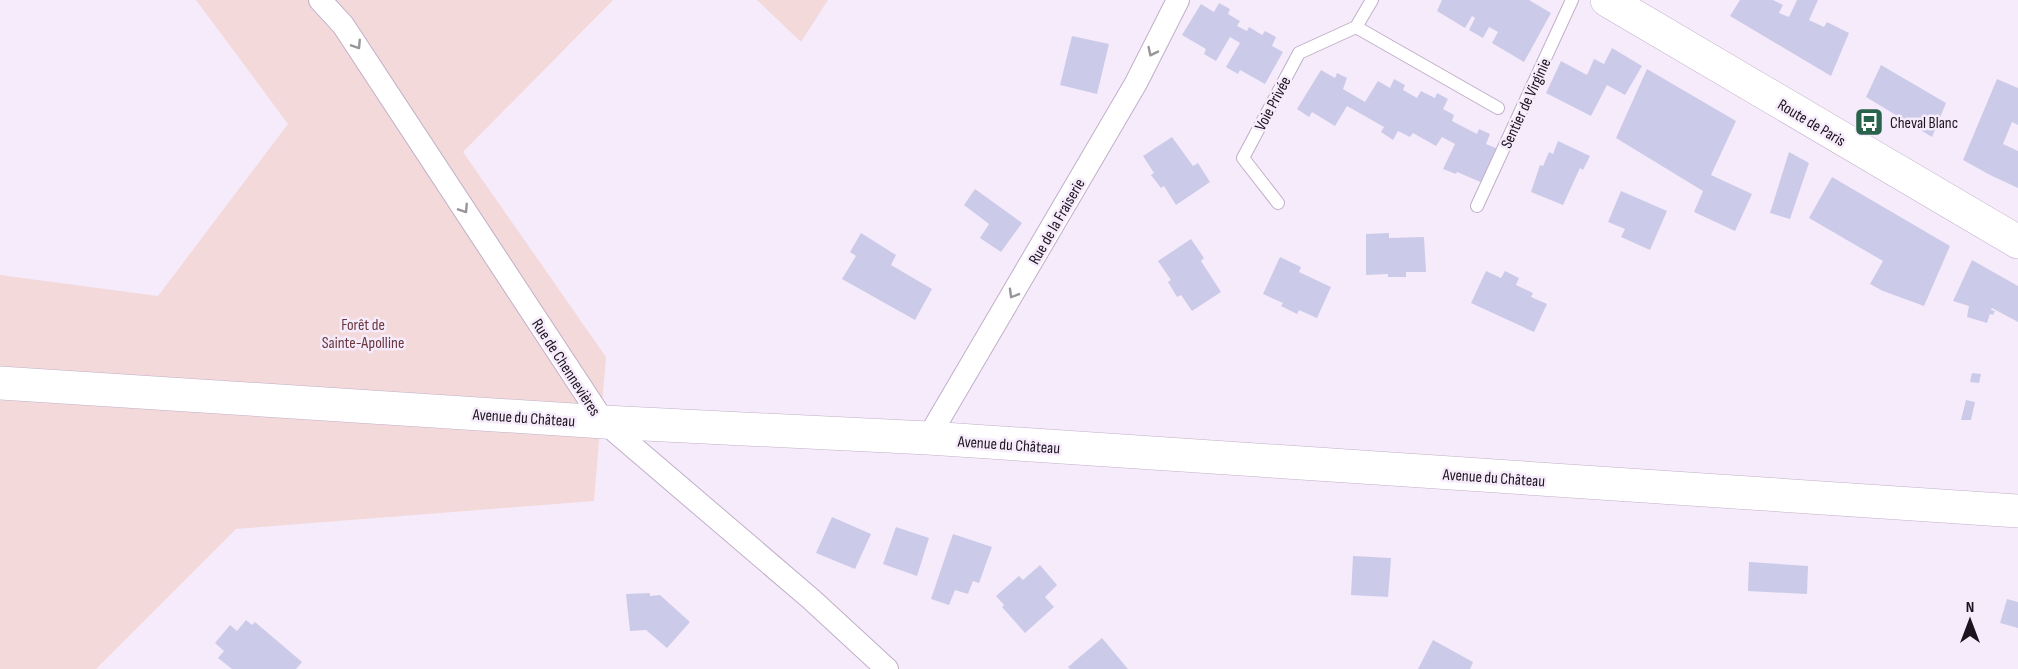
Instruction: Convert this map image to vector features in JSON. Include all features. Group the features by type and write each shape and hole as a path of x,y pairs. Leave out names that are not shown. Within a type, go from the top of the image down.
{"main road":[{"name":"Route de Paris","path":"1607,0 2018,242"},
{"name":"Avenue du Château","path":"0,382 604,422 928,438 2018,511"}],"street":[{"name":"Rue de Chennevières","path":"320,0 343,25 604,422 811,599 887,669"},
{"name":"Rue de la Fraiserie","path":"928,438 1136,83 1178,0"}],"lane":[{"path":"1372,0 1356,27 1498,108"},
{"name":"Sentier de Virginie","path":"1477,207 1572,0"},
{"name":"Voie Privée","path":"1278,202 1242,158 1299,53 1356,27"}],"green space":[{"name":"Forêt de Sainte-Apolline","path":"196,0 613,0 463,152 606,357 594,501 236,529 96,669 0,669 0,275 158,296 288,124"},
{"path":"757,0 828,0 801,42"}],"building":[{"path":"1442,0 1529,0 1551,13 1524,62 1492,43 1498,32 1489,27 1483,38 1469,30 1475,18 1472,16 1465,28 1437,11"},
{"path":"1740,0 1773,0 1783,5 1779,13 1789,17 1797,0 1818,0 1809,20 1824,27 1827,22 1849,33 1831,76 1730,16"},
{"path":"1219,3 1230,9 1228,14 1240,21 1237,26 1247,31 1249,27 1262,35 1265,31 1276,37 1272,46 1283,52 1265,84 1240,70 1238,74 1226,67 1240,43 1230,37 1216,61 1204,54 1206,49 1182,35 1201,4 1214,12"},
{"path":"1072,36 1109,44 1097,94 1060,85"},
{"path":"1612,48 1642,66 1625,95 1607,85 1591,116 1546,93 1561,61 1587,75 1594,59 1604,64"},
{"path":"1881,65 1946,103 1932,137 1866,97"},
{"path":"1647,69 1736,121 1711,175 1752,194 1735,231 1694,212 1703,191 1616,138"},
{"path":"1321,70 1335,78 1337,73 1347,78 1343,89 1365,102 1378,81 1390,88 1394,79 1405,85 1403,90 1417,98 1421,91 1435,98 1437,93 1448,99 1443,109 1454,115 1452,121 1477,134 1479,129 1490,134 1486,144 1498,149 1483,183 1443,169 1455,144 1442,137 1436,146 1413,133 1410,137 1398,131 1393,140 1381,132 1384,127 1347,106 1335,126 1312,112 1309,117 1297,109"},
{"path":"1997,79 2018,88 2018,125 2012,122 2003,144 2018,151 2018,188 1963,160"},
{"path":"1172,137 1193,166 1198,163 1210,182 1176,205 1164,186 1161,188 1151,175 1154,173 1143,156"},
{"path":"1558,141 1590,156 1583,170 1580,168 1563,205 1531,192 1540,165 1543,166 1549,152 1553,154"},
{"path":"1789,152 1809,163 1790,219 1770,213"},
{"path":"1832,177 1950,246 1924,306 1870,284 1883,261 1809,218"},
{"path":"975,189 1022,223 1001,252 980,238 989,224 964,205"},
{"path":"1621,191 1667,211 1650,250 1621,237 1625,229 1608,222"},
{"path":"861,233 896,255 891,265 932,289 915,320 842,279 856,256 850,252"},
{"path":"1389,233 1389,238 1424,237 1426,272 1406,272 1406,277 1388,277 1388,274 1366,275 1366,234"},
{"path":"1191,239 1204,258 1201,261 1221,292 1192,311 1181,295 1177,297 1168,282 1171,280 1158,261"},
{"path":"1280,257 1301,267 1299,272 1331,287 1317,318 1299,310 1297,314 1281,306 1283,303 1263,294"},
{"path":"1972,260 2018,286 2018,322 1992,308 1991,310 1995,311 1993,315 1990,314 1987,323 1967,317 1969,306 1953,301"},
{"path":"1486,271 1501,278 1505,271 1519,278 1516,285 1533,293 1531,297 1547,304 1534,332 1471,303"},
{"path":"1972,373 1981,374 1979,383 1970,382"},
{"path":"1966,400 1975,402 1971,420 1961,420"},
{"path":"832,517 871,534 855,569 816,553"},
{"path":"896,527 929,538 917,576 883,564"},
{"path":"953,534 992,547 979,583 973,581 968,594 955,590 949,605 931,599"},
{"path":"1353,556 1391,558 1388,597 1351,595"},
{"path":"1749,562 1808,566 1807,594 1748,591"},
{"path":"1040,565 1057,585 1045,597 1054,607 1025,633 1002,607 1004,605 996,596 1019,576 1023,580"},
{"path":"650,593 650,596 660,595 690,622 667,648 646,630 630,631 626,594"},
{"path":"2007,599 2018,602 2018,628 2000,623"},
{"path":"246,620 252,625 255,622 302,662 296,669 232,669 218,658 224,651 215,643 230,625 237,631"},
{"path":"1102,638 1128,669 1070,669 1068,667"},
{"path":"1433,640 1473,662 1470,669 1418,669"}],"place":[{"name":"Cheval Blanc","path":"1869,122"}]}
